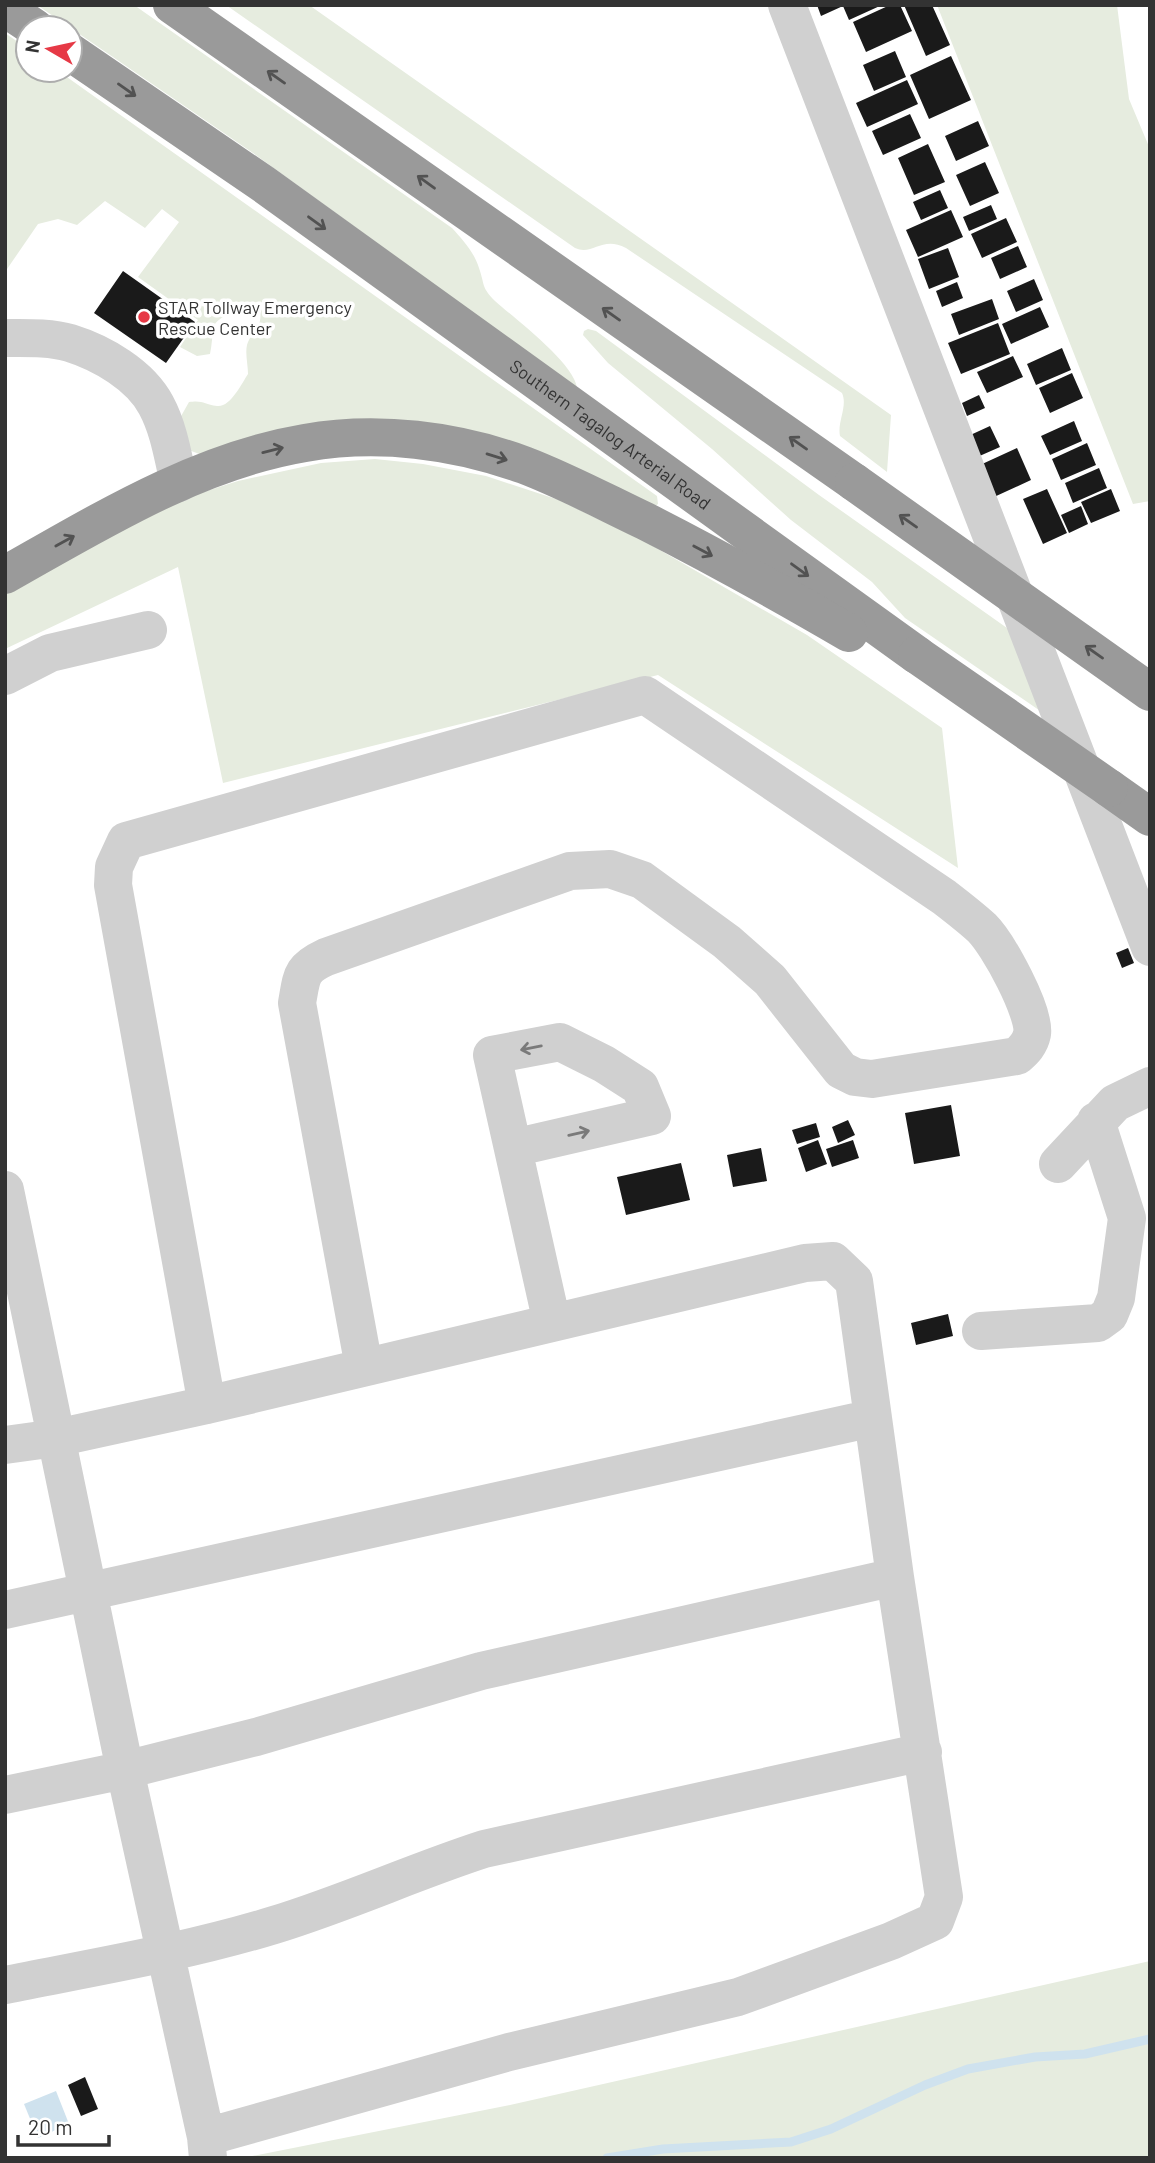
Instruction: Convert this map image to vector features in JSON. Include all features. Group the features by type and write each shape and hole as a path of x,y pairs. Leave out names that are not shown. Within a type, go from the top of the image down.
{"highway":[{"path":"172,5 1150,692"},
{"name":"Southern Tagalog Arterial Road","path":"84,62 262,183 923,667 1150,817"},
{"path":"5,575 100,522 179,483 254,455 303,443 341,438 433,441 486,453 561,480 690,544 923,667"}],"street":[{"path":"787,5 1150,947"},
{"path":"5,338 39,338 69,343 102,357 133,377 156,404 167,432 179,483"},
{"path":"5,676 50,653 148,630"},
{"path":"207,1405 113,885 114,867 126,841 645,695 944,897 984,930 1003,957 1031,1017 1032,1033 1027,1047 1017,1056 872,1079 855,1077 841,1070 769,980 727,942 642,880 610,869 570,871 308,965 301,980 297,1003 365,1367"},
{"path":"1058,1164 1115,1102 1150,1086"},
{"path":"981,1331 1098,1322 1109,1315 1116,1298 1127,1217 1096,1121"},
{"path":"513,1148 552,1323"},
{"path":"5,1190 13,1259 56,1438 207,2148 509,2052 738,1997 891,1941 935,1921 944,1897 895,1577 854,1281 833,1261 805,1263 207,1405 56,1438 5,1446"},
{"path":"5,1610 873,1418"},
{"path":"5,1795 125,1770 256,1737 481,1671 895,1577"},
{"path":"5,1985 226,1939 278,1924 428,1867 484,1849 923,1752"}],"shaded area":[{"path":"37,5 134,5 452,228 474,257 487,292 555,354 566,366 577,388 253,153 84,37 84,14 50,14"},
{"path":"226,5 309,5 891,415 887,472 840,436 844,403 842,393 626,248 604,244 587,250 575,248"},
{"path":"937,5 1117,5 1129,99 1150,149 1150,501 1133,504"},
{"path":"5,33 14,39 14,84 77,84 657,496 658,504 654,507 540,457 202,455 186,449 180,418 189,402 222,406 235,394 248,374 247,345 259,325 261,316 260,309 253,304 220,319 213,329 210,354 197,356 180,347 198,320 138,277 179,222 162,209 145,228 105,201 77,225 58,219 38,224 5,272"},
{"path":"588,329 596,331 819,495 1024,640 1049,717 905,618 872,582 791,520 712,449 608,363 583,335"},
{"path":"375,459 423,464 486,476 559,500 646,542 807,635 942,728 958,868 658,675 223,783 178,567 5,649 5,590 172,502 238,481 321,463"},
{"path":"1150,1961 1150,2158 242,2158 510,2105"}],"water":[{"path":"56,2091 69,2124 38,2138 24,2104"}],"building":[{"path":"817,5 882,5 849,20 843,6 821,16"},
{"path":"890,5 900,5 912,31 866,52 853,22"},
{"path":"904,5 932,5 950,45 926,56"},
{"path":"895,51 906,77 874,91 863,65"},
{"path":"951,56 971,100 929,119 910,75"},
{"path":"907,80 918,104 867,127 856,103"},
{"path":"910,114 921,138 883,155 872,131"},
{"path":"978,121 989,146 956,161 945,136"},
{"path":"928,144 945,182 914,195 898,158"},
{"path":"985,162 999,193 970,206 956,175"},
{"path":"940,190 948,208 921,220 913,202"},
{"path":"991,205 997,219 969,231 963,217"},
{"path":"951,210 963,237 918,257 906,230"},
{"path":"1006,218 1017,242 982,258 971,234"},
{"path":"1018,246 1027,267 1000,279 991,258"},
{"path":"948,248 959,277 929,289 918,259"},
{"name":"STAR Tollway Emergency Rescue Center","path":"123,271 195,322 166,363 94,313"},
{"path":"1034,279 1043,300 1016,312 1007,291"},
{"path":"957,282 963,298 942,307 936,291"},
{"path":"992,299 999,319 959,335 951,314"},
{"path":"1040,307 1049,327 1011,344 1002,324"},
{"path":"998,323 1010,354 961,374 948,343"},
{"path":"1062,348 1071,370 1036,385 1027,364"},
{"path":"1013,356 1023,377 987,393 977,372"},
{"path":"1072,373 1083,398 1050,413 1039,388"},
{"path":"979,395 985,408 967,416 962,403"},
{"path":"1074,421 1082,441 1050,455 1041,436"},
{"path":"990,426 1000,447 975,458 966,437"},
{"path":"1087,443 1096,465 1061,480 1052,459"},
{"path":"1017,448 1031,480 994,497 980,465"},
{"path":"1099,468 1107,488 1073,503 1065,483"},
{"path":"1047,489 1067,533 1043,544 1023,499"},
{"path":"1111,489 1120,511 1091,523 1081,502"},
{"path":"1081,506 1088,524 1069,533 1061,515"},
{"path":"1128,948 1134,963 1122,968 1116,953"},
{"path":"951,1105 960,1156 914,1164 905,1113"},
{"path":"848,1120 855,1135 838,1143 832,1127"},
{"path":"816,1123 820,1137 797,1144 792,1130"},
{"path":"818,1140 827,1164 806,1172 798,1148"},
{"path":"853,1140 859,1158 832,1167 826,1149"},
{"path":"761,1148 767,1181 733,1187 727,1155"},
{"path":"681,1163 690,1200 626,1215 617,1177"},
{"path":"948,1314 953,1336 916,1345 911,1323"},
{"path":"85,2077 98,2109 81,2116 68,2085"}],"waterway":[{"path":"607,2158 663,2149 791,2142 831,2129 925,2085 968,2069 1035,2057 1085,2054 1150,2039"}],"place":[{"name":"STAR Tollway Emergency Rescue Center","path":"144,317"}]}
